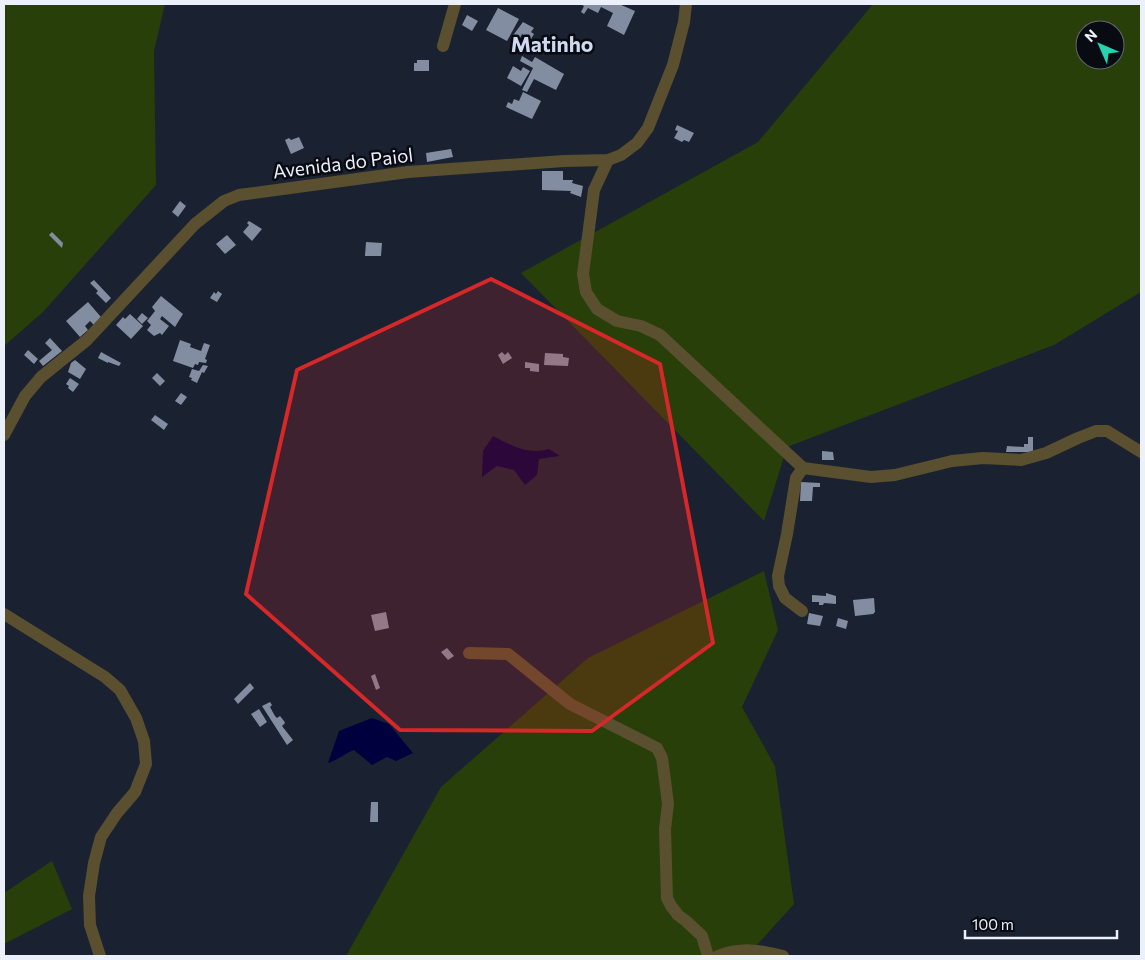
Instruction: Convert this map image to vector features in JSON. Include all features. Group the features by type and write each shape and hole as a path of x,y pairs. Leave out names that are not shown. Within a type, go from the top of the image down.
{"street":[{"path":"443,46 455,4"},
{"name":"Avenida do Paiol","path":"4,435 25,396 41,377 87,340 195,224 224,201 239,195 408,172 564,161 608,160 621,156 637,143 648,128 673,65 684,22 686,4"},
{"path":"608,160 594,190 582,274 586,292 597,309 617,321 641,326 660,335 803,468 871,477 895,475 952,461 983,458 1020,460 1046,453 1096,431 1107,431 1141,452"},
{"path":"802,611 785,598 779,586 778,576 796,478 803,468"},
{"path":"4,614 105,677 120,690 136,718 144,741 146,764 135,792 117,813 101,837 94,863 89,896 90,925 100,956"},
{"path":"469,652 508,654 570,704 657,748 664,768 668,804 665,829 667,898 678,915 702,936 708,956"},
{"path":"718,956 728,952 748,950 764,951 783,956"}],"highlighted area":[{"path":"491,279 660,364 713,643 592,731 400,730 246,594 297,370"}],"green space":[{"path":"4,4 165,4 154,51 156,185 43,312 4,346"},
{"path":"873,4 1141,4 1141,292 1054,345 787,447 764,521 521,273 758,142"},
{"path":"764,571 778,630 742,707 775,766 794,904 747,956 346,956 441,787 588,658"},
{"path":"52,861 72,909 4,944 4,893"}],"shaded area":[{"path":"493,436 520,448 534,451 549,449 560,456 539,459 537,475 525,485 514,470 497,466 482,477 483,451"},
{"path":"372,718 389,724 413,753 396,761 387,757 372,765 354,750 328,763 339,731"}],"building":[{"path":"580,4 619,4 635,11 624,35 607,26 613,13 601,7 598,13 588,8 584,14 581,12 584,6"},
{"path":"498,8 519,19 507,41 486,30"},
{"path":"467,15 478,21 472,31 462,25"},
{"path":"523,22 534,28 531,32 534,34 531,39 522,34 517,44 512,42 514,39 511,38"},
{"path":"522,56 532,62 535,57 564,74 556,90 534,79 527,92 522,90 533,68 520,61"},
{"path":"417,60 429,60 429,71 414,71 414,63 417,63"},
{"path":"513,66 521,71 523,67 530,71 521,86 507,78"},
{"path":"523,92 541,101 532,119 506,107 508,102 512,104 514,99 519,101"},
{"path":"677,125 694,133 689,142 684,140 682,142 674,138 678,131 675,130"},
{"path":"299,137 304,148 291,154 285,140"},
{"path":"451,149 453,157 427,162 426,153"},
{"path":"404,153 406,157 400,159 397,165 391,166 389,157"},
{"path":"542,171 563,171 563,180 573,180 572,183 583,186 581,197 570,193 571,191 542,190"},
{"path":"180,201 186,206 178,217 172,212"},
{"path":"249,221 262,229 252,241 243,232 249,225 247,223"},
{"path":"52,232 63,243 62,248 49,235"},
{"path":"227,235 236,245 225,254 216,244"},
{"path":"366,242 382,243 381,256 365,256"},
{"path":"94,280 111,298 106,303 96,293 98,291 90,283"},
{"path":"218,291 222,294 217,302 210,298 214,292 216,294"},
{"path":"161,296 183,314 175,327 162,316 160,319 169,326 162,335 160,333 154,336 147,330 151,325 147,321 155,311 152,307"},
{"path":"88,302 101,317 94,325 90,321 85,326 88,330 80,337 66,321"},
{"path":"142,313 148,318 142,324 137,319"},
{"path":"130,314 143,326 131,339 116,325 123,317 125,319"},
{"path":"50,338 62,351 43,366 39,361 52,350 45,343"},
{"path":"180,340 191,344 190,347 201,351 204,343 210,345 205,359 207,360 206,363 199,362 193,368 173,361"},
{"path":"28,350 38,359 34,364 24,355"},
{"path":"101,352 121,363 119,366 98,358"},
{"path":"502,352 505,355 508,352 512,358 503,364 498,355"},
{"path":"545,353 563,354 563,357 569,358 568,366 544,365"},
{"path":"75,360 86,369 80,379 68,372 71,363"},
{"path":"525,362 539,364 539,372 530,371 530,368 525,368"},
{"path":"203,365 208,366 204,373 202,372 197,383 191,380 192,378 189,377 192,369 199,371"},
{"path":"157,373 165,381 160,386 152,378"},
{"path":"70,378 79,384 73,392 66,384"},
{"path":"181,393 187,397 181,405 175,401"},
{"path":"155,415 168,424 164,430 151,420"},
{"path":"1028,437 1033,437 1033,452 1006,452 1007,446 1024,447 1024,444 1028,444"},
{"path":"822,451 833,452 834,460 822,460"},
{"path":"801,482 820,483 820,487 813,487 812,501 800,501"},
{"path":"826,593 836,596 836,604 824,603 819,605 819,602 812,602 812,595 826,596"},
{"path":"874,598 875,612 873,614 855,616 853,600"},
{"path":"386,612 389,628 375,631 371,615"},
{"path":"809,613 823,616 820,626 807,624"},
{"path":"838,618 848,621 846,629 836,626"},
{"path":"447,648 454,656 448,660 441,652"},
{"path":"375,674 380,688 376,690 371,676"},
{"path":"250,683 254,688 238,704 234,699"},
{"path":"270,702 272,705 270,707 275,716 277,718 280,716 284,721 285,723 282,726 293,740 287,745 262,706"},
{"path":"259,709 267,722 260,727 251,714"},
{"path":"371,802 378,802 378,822 370,822"}],"district":[{"name":"Matinho","path":"552,45"}]}
